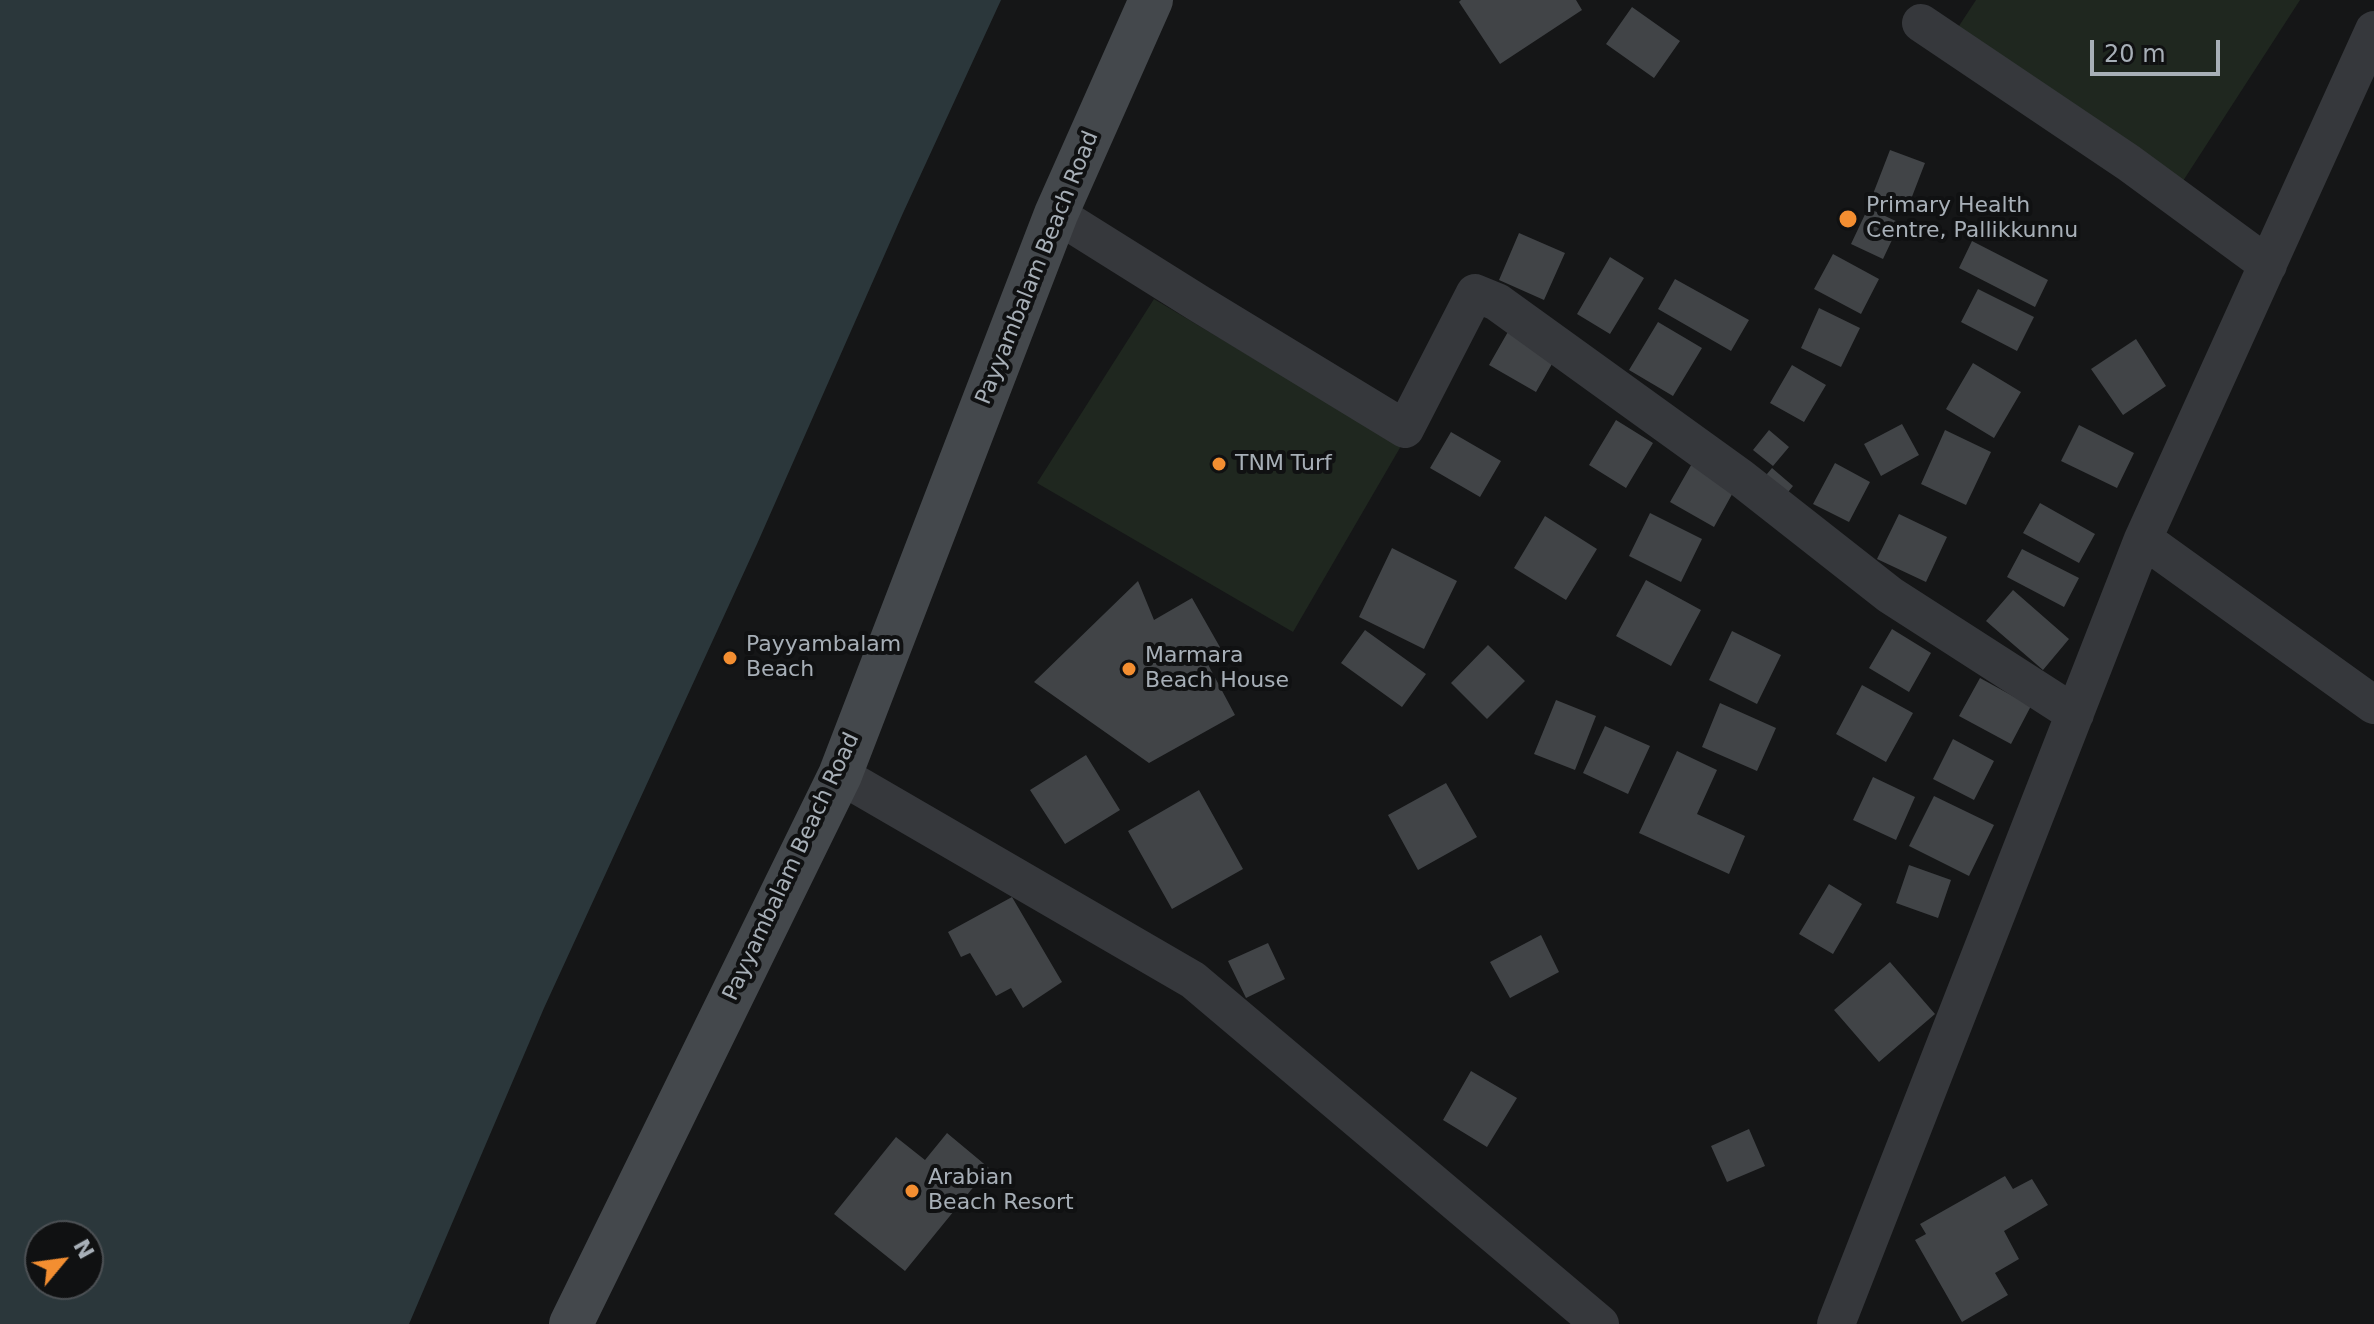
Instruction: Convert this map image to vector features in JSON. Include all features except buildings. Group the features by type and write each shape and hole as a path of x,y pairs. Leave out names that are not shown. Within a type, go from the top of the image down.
{"main road":[{"name":"Payyambalam Beach Road","path":"571,1324 840,775 1056,214 1151,0"}],"street":[{"path":"1921,23 2129,163 2268,265"},
{"path":"1836,1324 2143,539 2374,30"},
{"path":"1056,214 1405,429 1475,293 1497,302 1741,478 1890,595 2075,714"},
{"path":"2143,539 2374,705"},
{"path":"840,775 1193,980 1600,1324"}],"shaded area":[{"path":"0,0 1001,0 544,1008 409,1324 0,1324"},
{"path":"1976,0 2300,0 2183,181 1955,32"},
{"name":"TNM Turf","path":"1154,299 1401,446 1293,632 1037,483"}],"place":[{"name":"Primary Health Centre, Pallikkunnu","path":"1848,219"},
{"name":"TNM Turf","path":"1219,464"},
{"name":"Payyambalam Beach","path":"730,658"},
{"name":"Marmara Beach House","path":"1129,669"},
{"name":"Arabian Beach Resort","path":"912,1191"}]}
